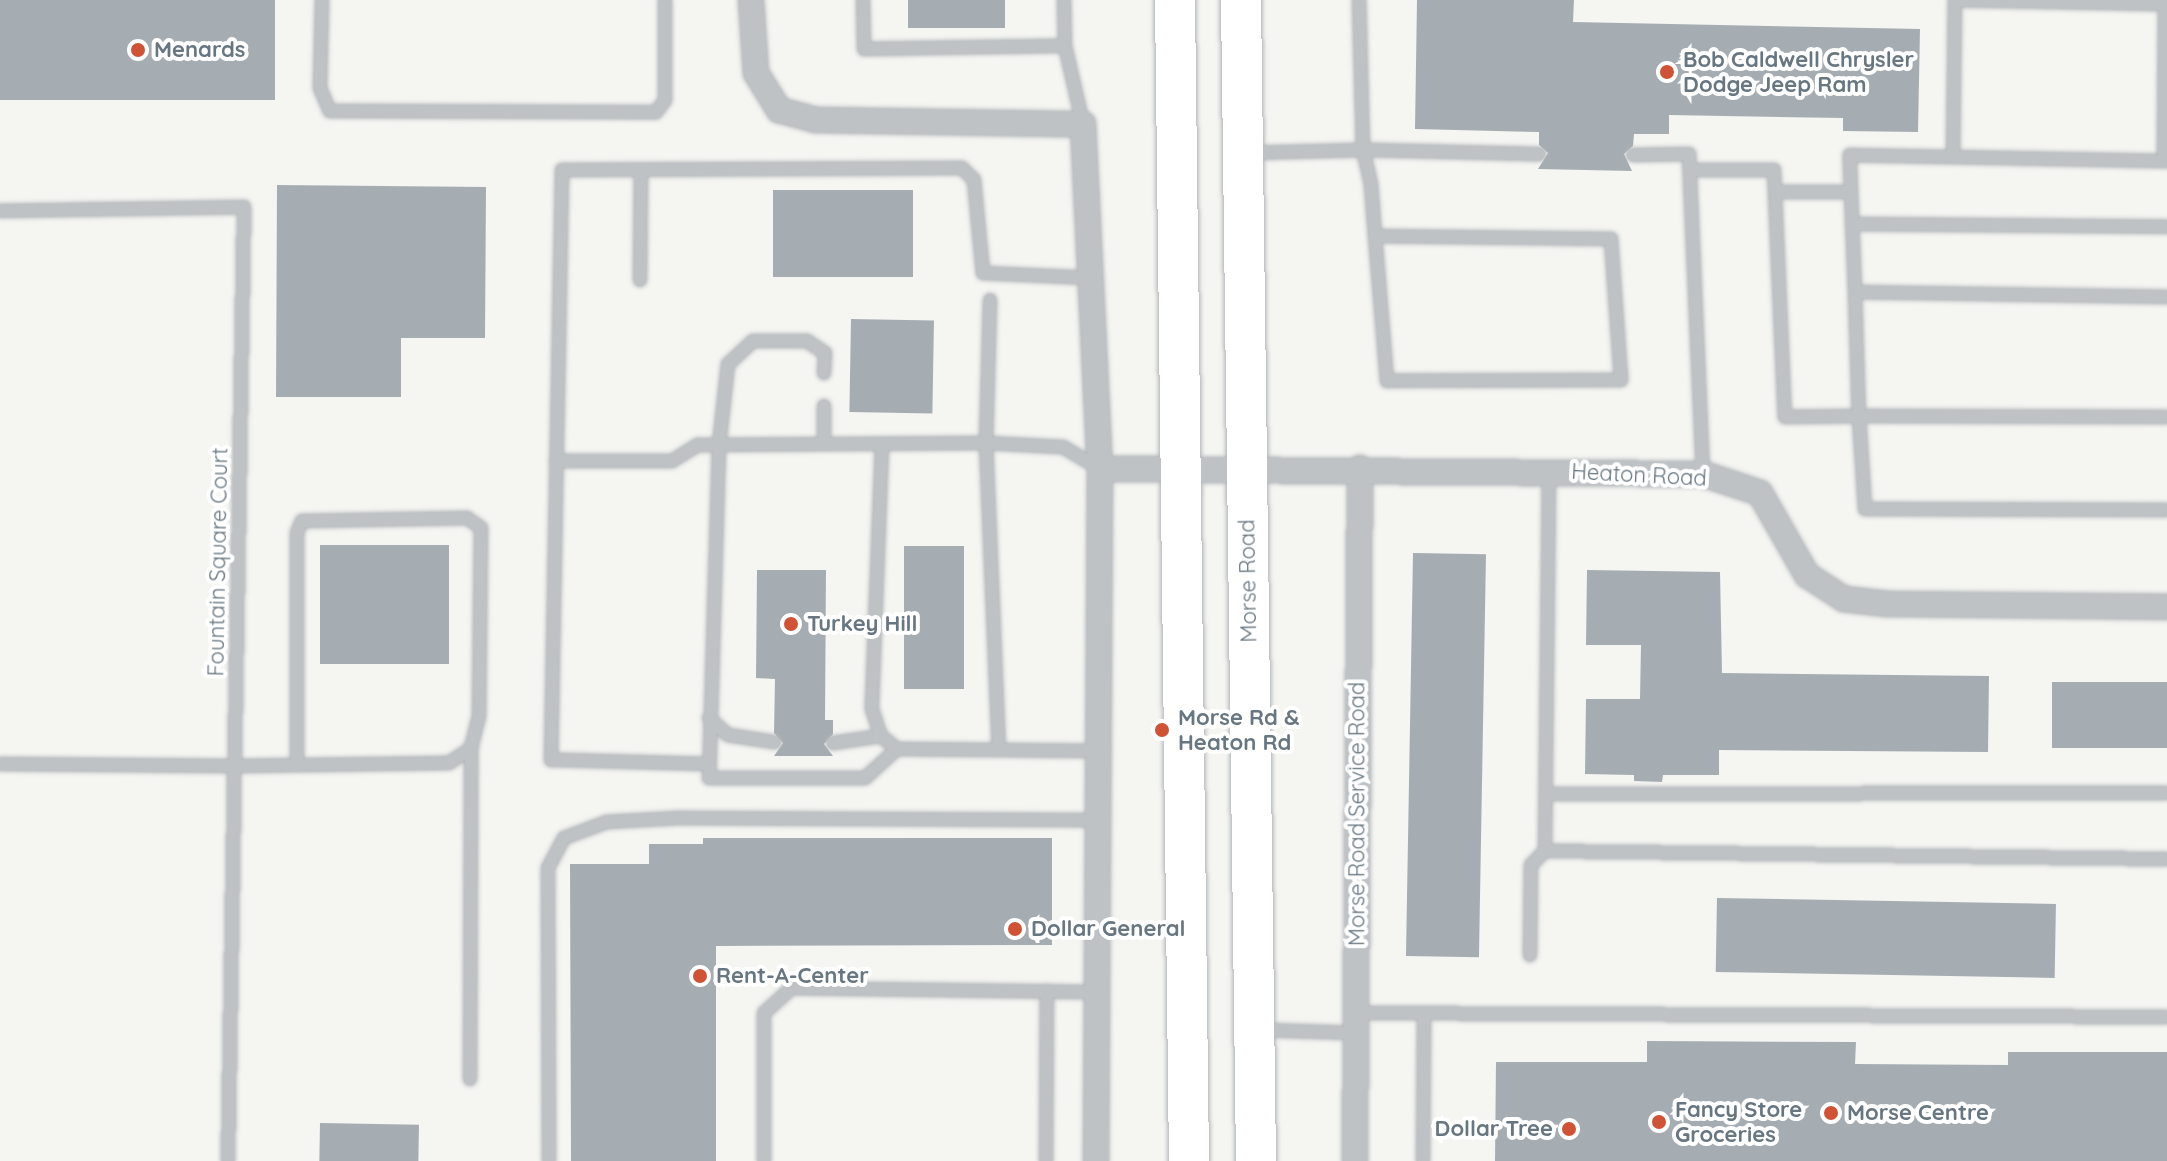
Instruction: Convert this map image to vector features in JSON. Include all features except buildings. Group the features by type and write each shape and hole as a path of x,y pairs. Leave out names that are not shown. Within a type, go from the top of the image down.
{"main road":[{"path":"1175,0 1189,1161"},
{"name":"Morse Road","path":"1241,0 1256,1161"}],"street":[{"path":"751,0 756,73 779,110 816,120 1083,124 1100,469 1096,1161"},
{"name":"Heaton Road","path":"1246,470 1360,468 1703,474 1760,493 1807,575 1844,599 1888,604 2167,607"},
{"name":"Morse Road Service Road","path":"1355,1161 1360,468"},
{"path":"1100,469 1246,470"}],"lane":[{"path":"322,0 320,88 330,111 656,112 665,100 665,0"},
{"path":"863,0 864,49 1065,46"},
{"path":"1064,0 1065,46 1083,124"},
{"path":"1359,0 1363,150 1375,236 1387,381 1621,380 1611,239 1375,236"},
{"path":"1953,157 1955,0 2165,4 2165,161 1953,157 1850,155 1865,509 2167,510"},
{"path":"1242,153 1363,150 1539,154"},
{"path":"1633,155 1689,154 1703,474"},
{"path":"709,764 551,760 562,170 962,168 974,180 983,273 1092,278"},
{"path":"640,280 641,170"},
{"path":"1690,170 1774,170 1785,417 2167,417"},
{"path":"1775,192 1851,192"},
{"name":"Fountain Square Court","path":"0,211 244,207 228,1161"},
{"path":"1852,224 2167,227"},
{"path":"1855,292 2167,297"},
{"path":"990,300 986,443 999,750"},
{"path":"824,373 825,353 807,341 753,341 728,364 719,445 709,778 865,778 897,749"},
{"path":"824,406 824,444"},
{"path":"556,461 672,461 698,445 986,443 1063,447 1100,469"},
{"path":"882,444 872,709 881,736 897,749 1098,751"},
{"path":"1530,955 1531,865 1545,851 1549,471"},
{"path":"297,765 297,533 302,521 467,518 481,528 479,717 471,748 470,1079"},
{"path":"709,718 728,735 774,742"},
{"path":"833,743 881,736"},
{"path":"0,764 234,766 449,763 471,748"},
{"path":"1547,794 2167,793"},
{"path":"549,1161 548,868 564,838 607,822 678,818 1098,820"},
{"path":"1545,851 2167,859"},
{"path":"764,1161 764,1013 792,988 1097,992"},
{"path":"1046,1161 1047,991"},
{"path":"1423,1161 1424,1014"},
{"path":"1256,1030 1356,1023 1424,1014 2167,1017"}],"place":[{"name":"Menards","path":"138,50"},
{"name":"Bob Caldwell Chrysler Dodge Jeep Ram","path":"1667,72"},
{"name":"Turkey Hill","path":"791,624"},
{"name":"Morse Rd & Heaton Rd","path":"1162,730"},
{"name":"Dollar General","path":"1015,929"},
{"name":"Rent-A-Center","path":"700,976"},
{"name":"Morse Centre","path":"1831,1113"},
{"name":"Fancy Store Groceries","path":"1659,1122"},
{"name":"Dollar Tree","path":"1569,1129"}]}
